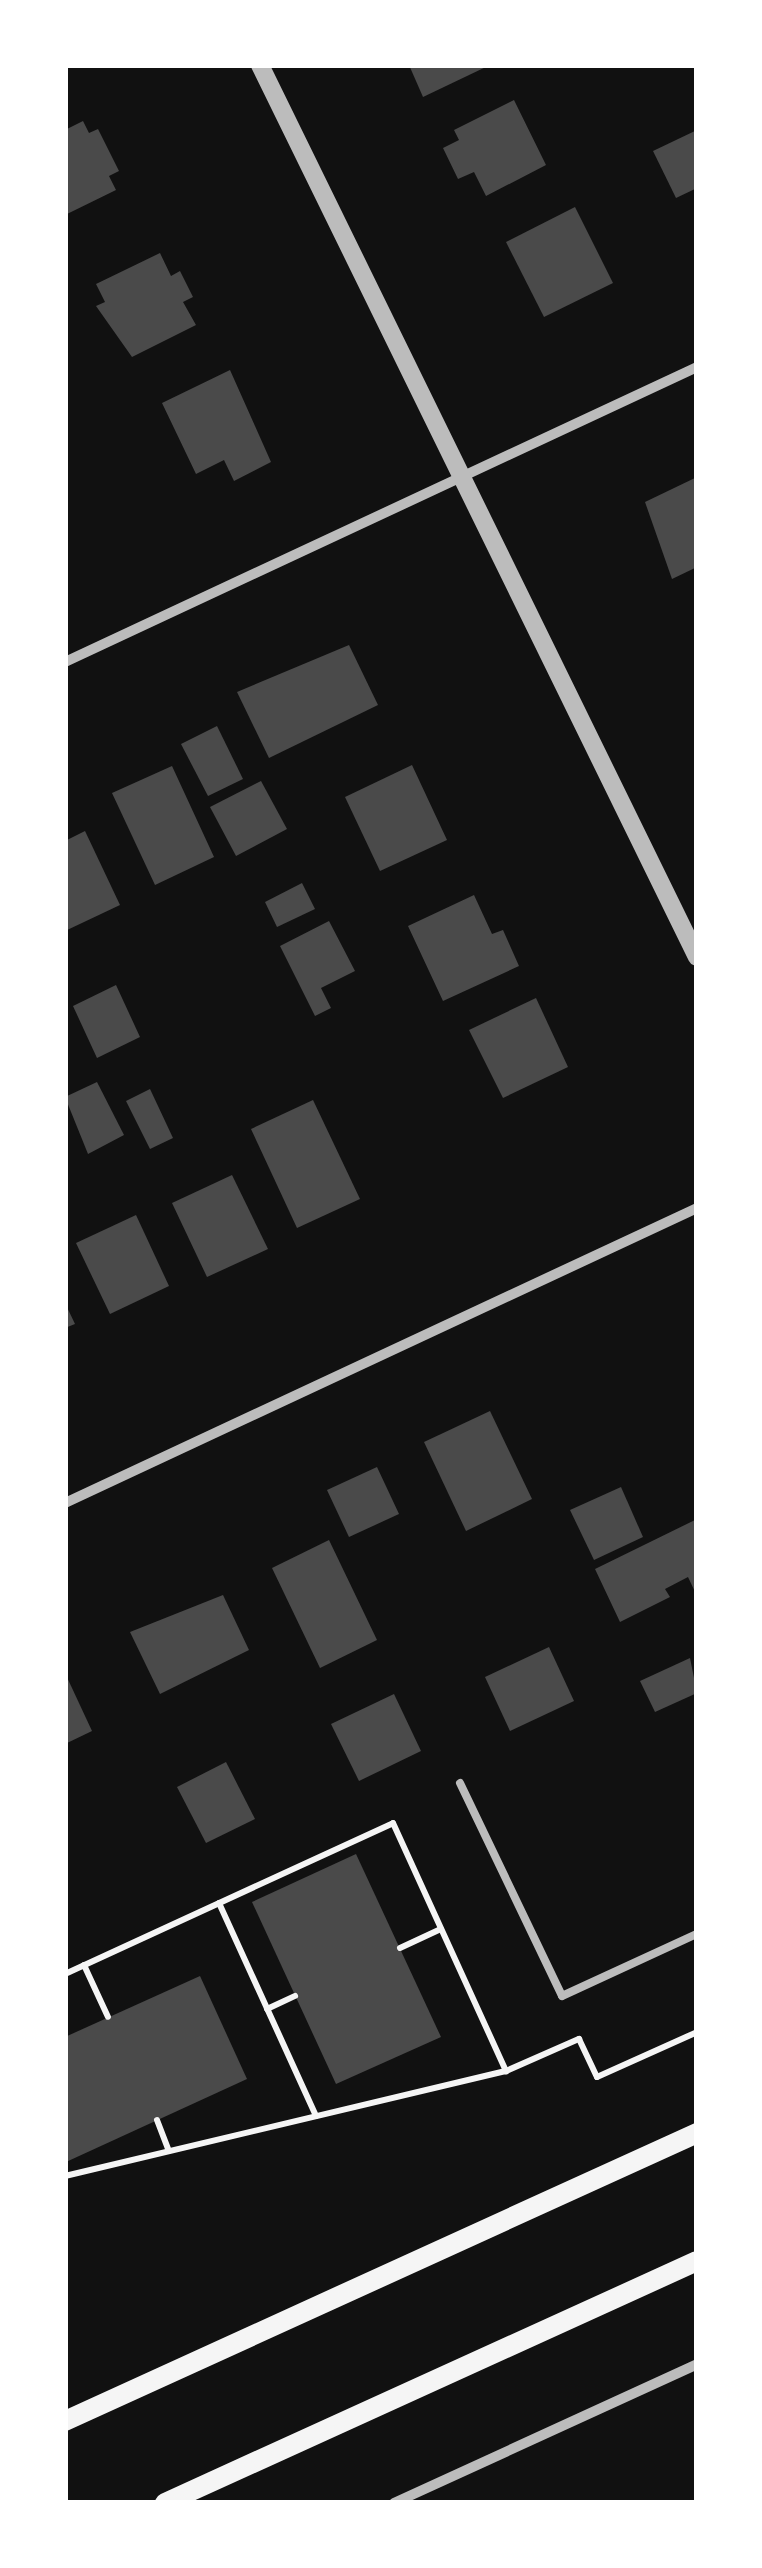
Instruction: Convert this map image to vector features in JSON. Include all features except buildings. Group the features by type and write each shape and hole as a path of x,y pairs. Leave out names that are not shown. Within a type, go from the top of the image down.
{"main road":[{"path":"65,2422 697,2133"},
{"path":"165,2503 697,2262"}],"street":[{"path":"260,65 697,957"},
{"path":"65,662 697,367"},
{"path":"65,1503 697,1208"},
{"path":"394,2503 697,2364"}],"lane":[{"path":"460,1783 562,1996 697,1934"}],"path":[{"path":"65,1974 393,1824 506,2070"},
{"path":"219,1904 316,2116"},
{"path":"400,1948 441,1929"},
{"path":"84,1965 108,2017"},
{"path":"267,2009 295,1996"},
{"path":"65,2176 506,2070 579,2039 597,2077 697,2032"},
{"path":"156,2120 170,2151"}]}
